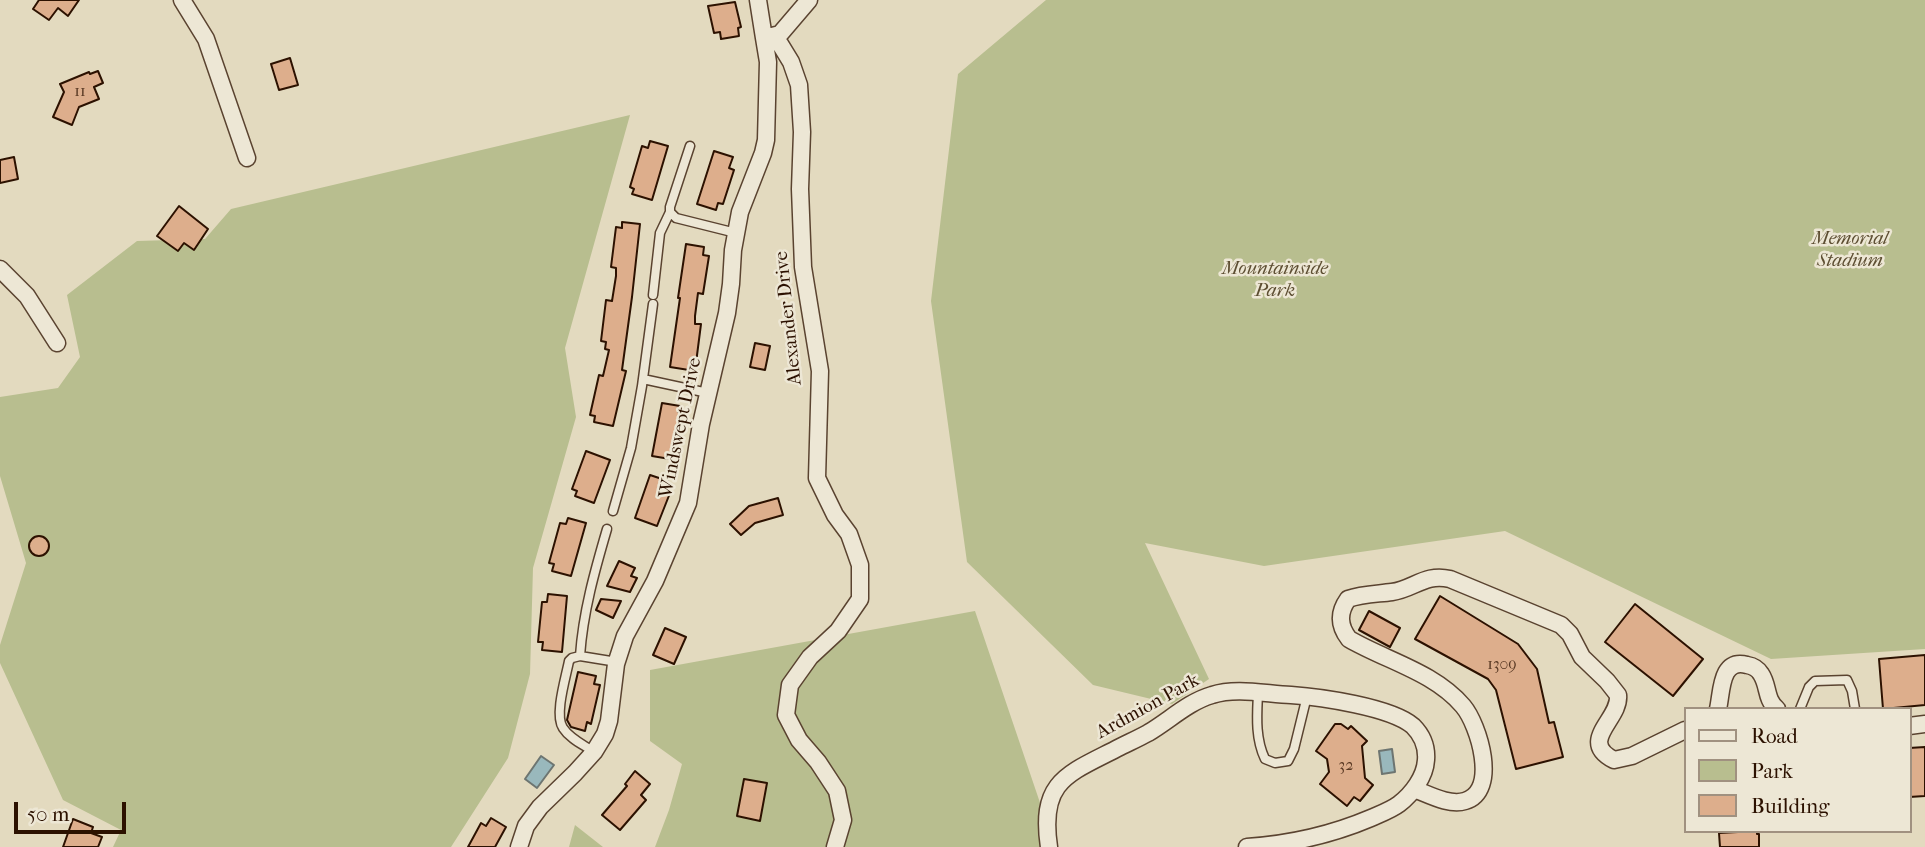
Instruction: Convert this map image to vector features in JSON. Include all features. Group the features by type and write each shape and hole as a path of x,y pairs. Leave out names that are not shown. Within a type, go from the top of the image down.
{"street":[{"path":"182,0 206,38 247,158"},
{"name":"Windswept Drive","path":"519,847 526,826 540,807 594,752 605,734 617,662 625,636 656,581 688,503 708,393 727,313 740,212 766,140 768,62 758,0"},
{"path":"764,38 780,34 809,0"},
{"name":"Alexander Drive","path":"764,38 779,44 791,62 799,85 803,267 820,370 817,478 835,516 849,534 860,565 860,598 838,631 810,657 790,685 786,715 799,740 838,791 844,820 835,847"},
{"path":"0,269 27,296 57,343"},
{"path":"1247,847 1311,839 1349,827 1390,810 1414,789 1454,802 1464,802 1473,797 1481,783 1485,763 1474,724 1463,705 1430,679 1349,639 1343,631 1341,613 1348,599 1357,596 1403,590 1418,581 1435,577 1450,579 1547,618 1567,630 1582,657 1618,695 1617,708 1600,734 1601,747 1608,757 1614,760 1632,756 1684,730"},
{"path":"1718,707 1725,674 1735,665 1742,664 1752,666 1763,676 1771,703 1775,707"},
{"name":"Ardmion Park","path":"1049,847 1048,803 1066,777 1078,768 1148,733 1193,702 1215,693 1245,691 1307,696 1355,704 1396,716 1412,726 1423,739 1425,766 1414,789"}],"lane":[{"path":"613,511 631,448 643,379 660,233 670,212 690,146"},
{"path":"670,212 676,218 736,233"},
{"path":"643,379 708,393"},
{"path":"580,656 591,584 607,529"},
{"path":"594,752 570,736 561,726 560,711 569,661 580,656 617,662"},
{"path":"1801,707 1809,687 1815,681 1836,679 1847,680 1853,691 1855,707"},
{"path":"1258,693 1257,726 1260,749 1265,759 1275,763 1288,761 1294,749 1307,696"}],"green space":[{"name":"Mountainside Park","path":"1046,0 1925,0 1925,649 1771,659 1505,531 1264,566 1145,543 1209,679 1172,704 1093,685 967,562 931,301 958,74"},
{"path":"630,115 565,348 576,417 533,568 530,674 508,758 451,847 113,847 121,830 63,800 0,663 0,645 26,563 0,476 0,397 58,388 80,357 67,295 137,241 205,239 231,209"},
{"path":"975,611 1055,847 655,847 682,764 650,741 650,670"},
{"path":"575,825 603,847 569,847"}],"water":[{"path":"1392,749 1395,772 1382,774 1379,751"},
{"path":"541,756 554,765 537,788 525,779"}],"building":[{"path":"39,0 79,0 68,16 58,8 49,20 33,9"},
{"path":"735,2 741,27 738,28 739,36 721,39 720,32 714,33 708,6"},
{"path":"290,58 298,85 279,90 271,64"},
{"path":"98,71 103,83 94,87 99,99 79,107 72,125 53,117 64,92 60,84"},
{"path":"650,141 668,146 652,200 632,194 634,189 630,187 642,146 648,148"},
{"path":"714,151 733,157 729,168 734,170 723,204 718,203 716,210 697,204"},
{"path":"14,157 18,179 0,183 0,160"},
{"path":"179,206 208,229 194,250 184,243 178,251 157,236"},
{"path":"622,222 640,224 622,370 626,371 613,426 594,422 595,416 590,415 599,375 603,376 609,350 605,349 606,342 601,341 606,300 612,301 616,276 616,268 611,267 616,227 622,228"},
{"path":"686,244 704,247 703,255 709,256 703,294 698,293 695,316 695,324 701,324 696,363 690,362 689,370 670,367"},
{"path":"755,343 770,346 765,370 750,367"},
{"path":"662,403 680,406 678,412 684,412 676,452 672,452 670,459 652,456"},
{"path":"586,451 610,460 594,503 575,496 577,491 572,489"},
{"path":"650,475 668,481 664,491 670,493 657,526 635,518"},
{"path":"778,498 783,515 755,523 741,535 730,524 749,506"},
{"path":"568,518 586,523 571,576 552,571 554,564 549,563 560,523 566,524"},
{"path":"39,536 46,539 49,546 46,553 39,556 32,553 29,546 32,539"},
{"path":"619,561 635,568 631,576 637,578 630,592 607,586"},
{"path":"548,594 567,596 562,652 542,650 543,642 538,642 542,602 547,602"},
{"path":"1440,596 1518,644 1537,669 1549,723 1554,722 1563,757 1516,769 1496,690 1488,679 1415,639"},
{"path":"601,599 621,601 613,618 596,610"},
{"path":"1635,604 1703,659 1673,696 1605,642"},
{"path":"1369,611 1400,628 1390,647 1359,630"},
{"path":"665,628 686,637 674,664 653,655"},
{"path":"1925,655 1925,705 1883,707 1879,659"},
{"path":"578,672 596,676 594,684 600,685 591,724 587,722 585,731 571,727 567,720"},
{"path":"1335,724 1341,724 1348,729 1351,726 1367,741 1362,746 1365,778 1373,785 1360,801 1354,797 1347,806 1320,784 1329,772 1327,759 1316,751"},
{"path":"1925,747 1925,796 1911,797 1911,748"},
{"path":"635,771 650,784 641,795 646,800 620,830 602,815 627,786 625,784"},
{"path":"744,779 767,783 760,821 737,816"},
{"path":"491,818 506,827 495,847 468,847 481,823 486,826"},
{"path":"73,819 93,827 91,833 102,837 98,847 63,847"},
{"path":"1719,833 1759,834 1759,847 1720,847"}],"park label":[{"name":"Memorial Stadium","path":"1850,250"}]}
